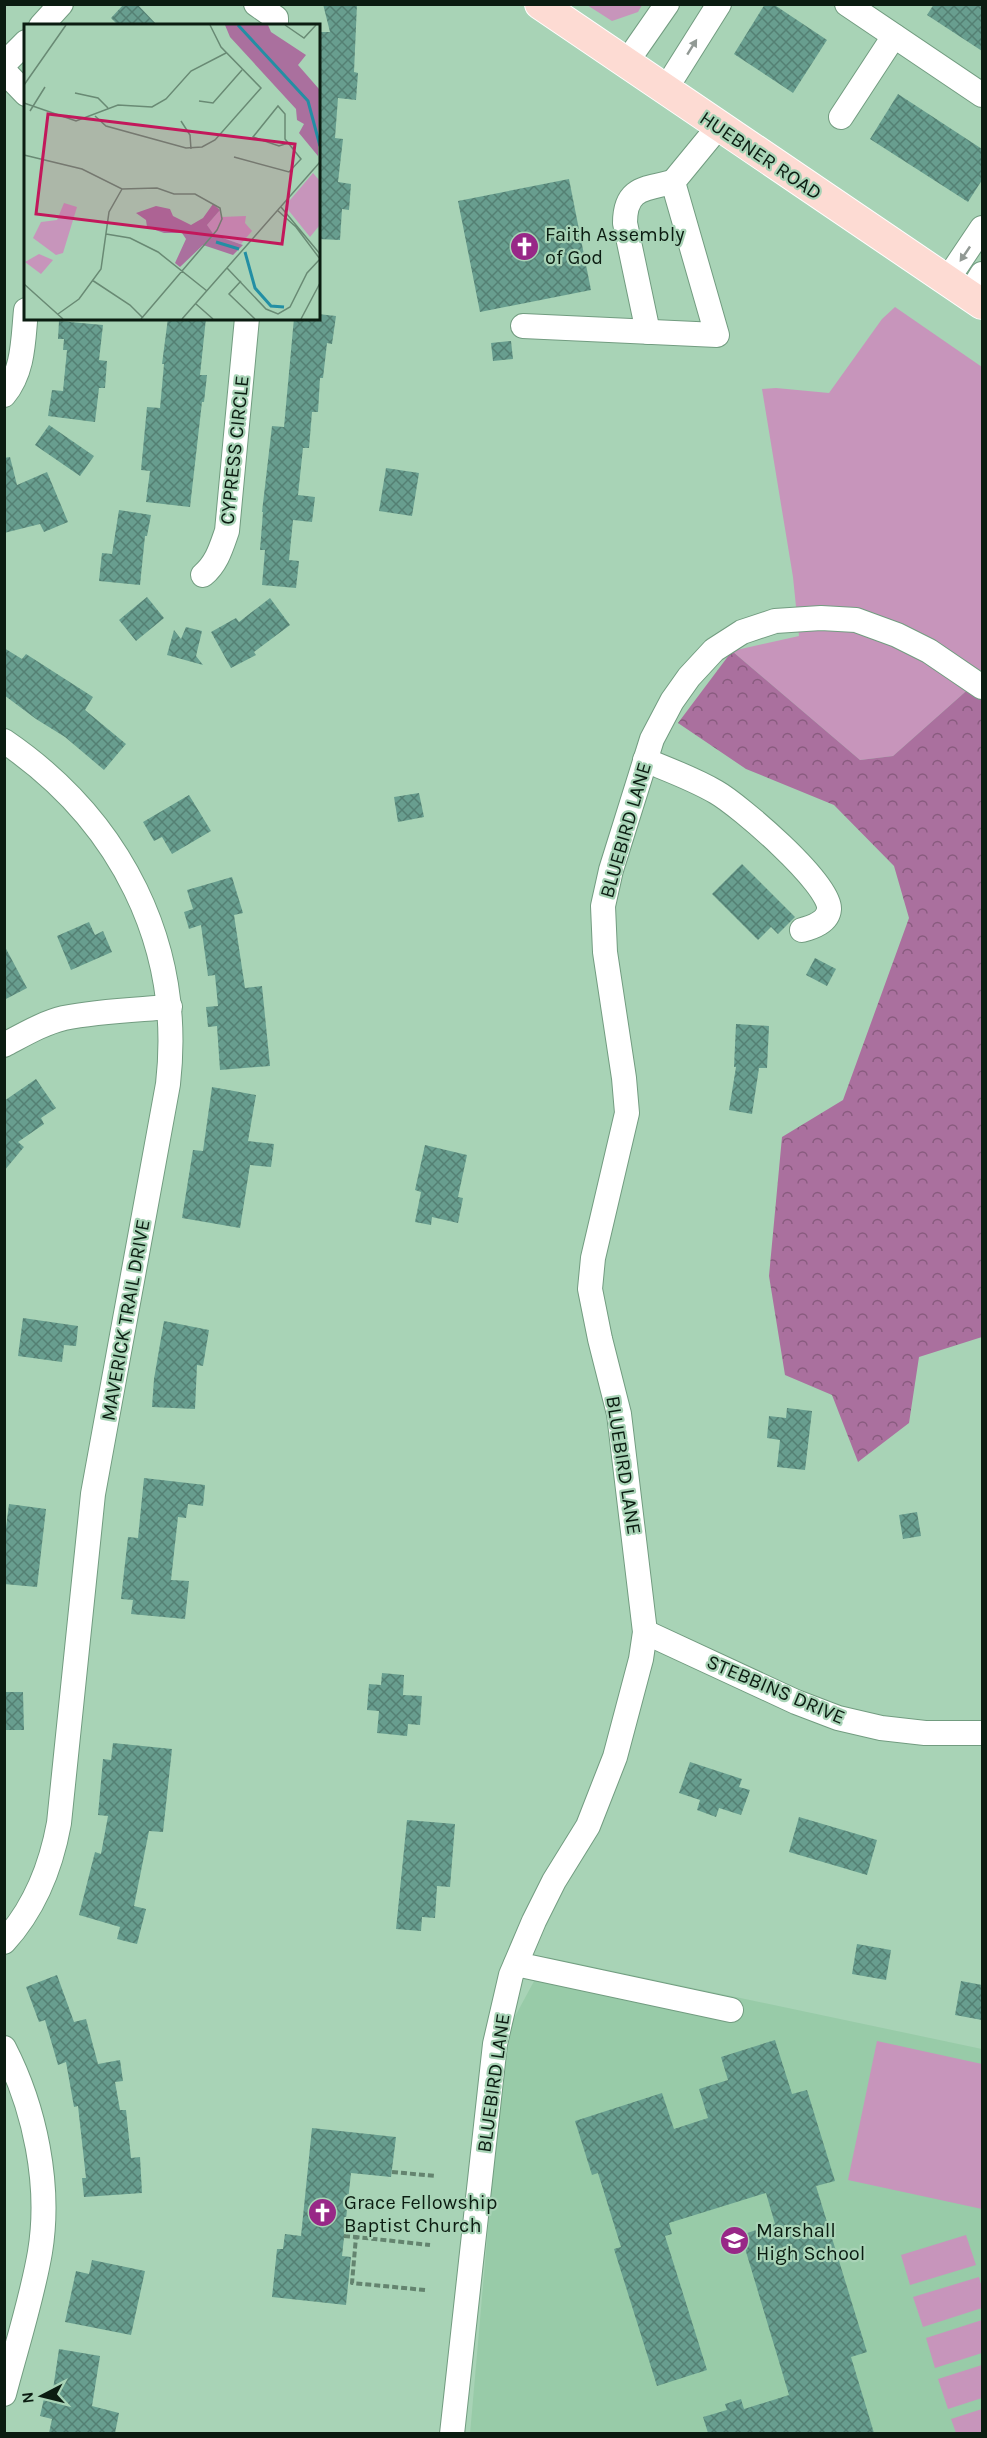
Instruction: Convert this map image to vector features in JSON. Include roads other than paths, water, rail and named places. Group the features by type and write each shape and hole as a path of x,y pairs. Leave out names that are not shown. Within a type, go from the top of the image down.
{"main road":[{"name":"HUEBNER ROAD","path":"540,4 719,126 970,289"}],"street":[{"path":"43,24 61,4"},
{"path":"256,4 276,22"},
{"path":"626,63 667,4"},
{"path":"665,90 719,4"},
{"path":"860,8 894,36 982,95"},
{"path":"841,117 894,36"},
{"path":"4,64 24,44"},
{"path":"4,71 24,92"},
{"path":"648,332 625,223 629,198 640,190 673,182 719,126"},
{"path":"523,326 717,335 673,182"},
{"path":"970,289 982,228"},
{"path":"4,395 17,377 25,320"},
{"name":"CYPRESS CIRCLE","path":"203,575 210,569 220,553 227,531 247,320"},
{"name":"BLUEBIRD LANE","path":"452,2433 495,2044 516,1964 554,1881 588,1826 615,1757 641,1659 645,1632 619,1414 590,1289 593,1258 627,1113 605,952 603,906 611,870 652,739 672,701 689,677 714,650 742,632 775,621 821,618 856,620 897,635 929,651 982,687"},
{"name":"MAVERICK TRAIL DRIVE","path":"4,741 51,776 81,806 125,870 141,902 155,941 170,1007 171,1054 168,1084 93,1494 54,1855 28,1912 4,1942"},
{"path":"645,760 718,793 756,821 789,852 825,894 830,907 818,925 802,930"},
{"path":"4,1045 62,1019 170,1007"},
{"name":"STEBBINS DRIVE","path":"645,1632 796,1702 838,1718 881,1728 925,1733 982,1733"},
{"path":"516,1964 731,2010"},
{"path":"4,2048 28,2107 38,2152 43,2207 40,2252 4,2394"}],"place":[{"name":"Faith Assembly of God","path":"524,246"},
{"name":"Grace Fellowship Baptist Church","path":"323,2213"},
{"name":"Marshall High School","path":"735,2241"}]}
